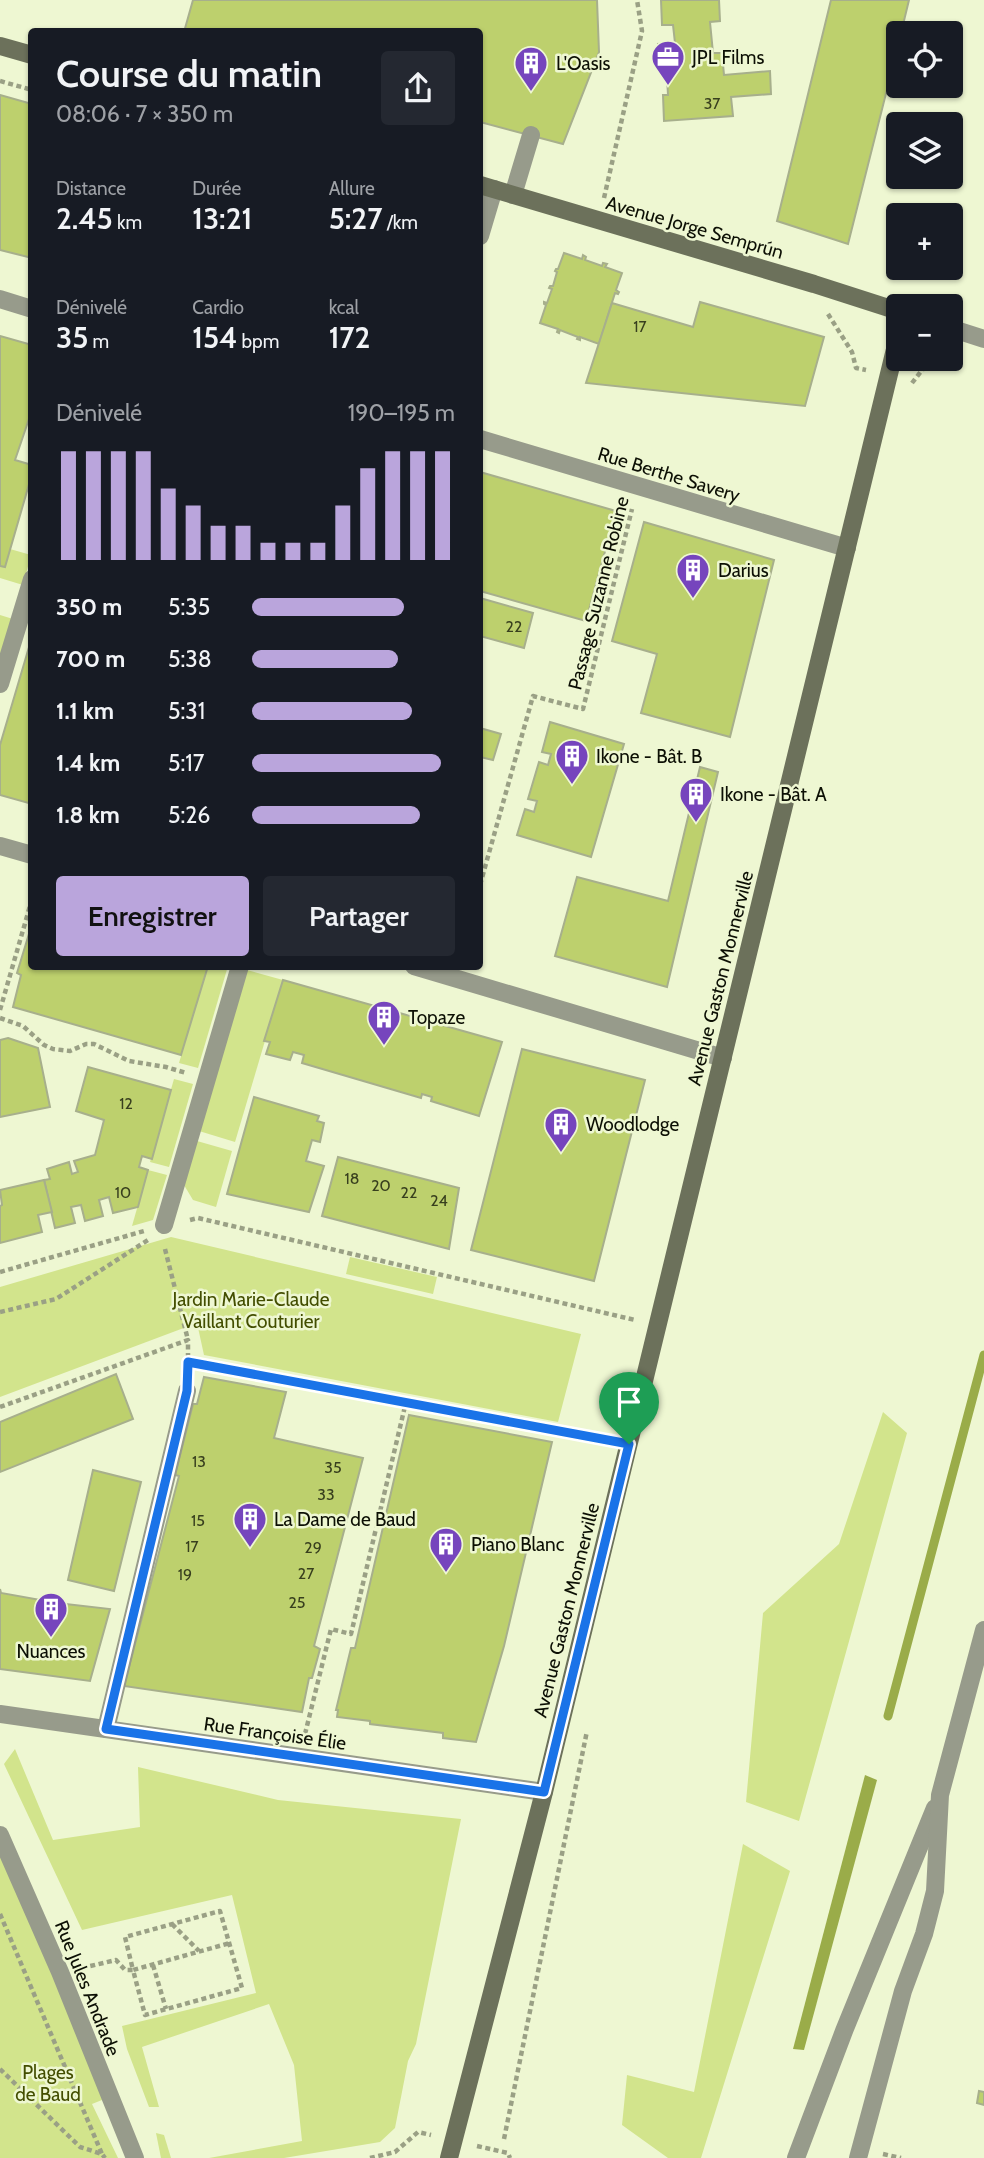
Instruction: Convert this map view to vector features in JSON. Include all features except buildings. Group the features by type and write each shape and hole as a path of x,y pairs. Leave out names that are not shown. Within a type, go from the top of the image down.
{"street":[{"path":"0,46 28,54"},
{"path":"513,195 531,135"},
{"name":"Avenue Jorge Semprún","path":"486,187 886,307"},
{"path":"483,212 486,187"},
{"path":"0,299 28,308"},
{"path":"963,332 984,339"},
{"name":"Avenue Gaston Monnerville","path":"451,2149 544,1792 889,371"},
{"name":"Rue Berthe Savery","path":"483,440 846,548"},
{"path":"0,684 28,592"},
{"path":"0,846 28,854"},
{"path":"164,1225 239,970"},
{"path":"427,970 723,1058"},
{"path":"106,1729 187,1391"},
{"path":"796,2158 844,2031 940,1795 984,1630"},
{"name":"Rue Françoise Élie","path":"0,1714 544,1792"},
{"path":"858,2158 903,1991 924,1934 935,1891 940,1795"},
{"name":"Rue Jules Andrade","path":"0,1835 61,1972 135,2158"}],"path":[{"path":"599,220 642,31 637,0"},
{"path":"0,82 28,90"},
{"path":"826,311 852,352 856,368 888,376"},
{"path":"911,384 921,371"},
{"name":"Passage Suzanne Robine","path":"483,875 533,696 583,709 638,486"},
{"path":"0,1010 28,913"},
{"path":"0,1018 23,1026 44,1045 53,1049 70,1051 86,1044 94,1044 129,1062 166,1068 207,1080"},
{"path":"0,1272 164,1225 198,1218 657,1325"},
{"path":"0,1312 56,1299 148,1240"},
{"path":"165,1247 188,1340 187,1391"},
{"path":"0,1407 188,1340"},
{"path":"188,1362 629,1444"},
{"path":"299,1758 331,1629 351,1634 406,1402"},
{"path":"504,2138 589,1721"},
{"path":"220,1911 230,1943 242,1988 145,2015 125,1937 220,1911"},
{"path":"0,1914 104,2156"},
{"path":"172,1924 200,1951"},
{"path":"61,1972 116,1960 125,1970 134,1970 230,1943"},
{"path":"153,1965 166,2009"},
{"path":"0,2069 80,2147 104,2156"},
{"path":"370,2158 394,2155 418,2132 451,2149 508,2152 510,2158"},
{"path":"880,2158 885,2153 901,2158"}],"green space":[{"path":"10,549 28,554 23,585 0,578 0,566 5,567"},
{"path":"0,615 13,619 0,660"},
{"path":"207,970 227,970 198,1068 179,1063"},
{"path":"247,970 283,980 235,1142 199,1131"},
{"path":"174,1079 193,1084 169,1167 150,1162"},
{"path":"197,1141 232,1151 216,1207 193,1200 184,1185"},
{"path":"148,1170 167,1175 153,1220 132,1226"},
{"name":"Jardin Marie-Claude Vaillant Couturier","path":"171,1237 581,1334 558,1422 204,1355 197,1323 0,1397 0,1287"},
{"path":"350,1257 437,1277 433,1294 346,1274"},
{"path":"883,1412 907,1433 799,1821 746,1802 763,1613 839,1544"},
{"path":"15,1749 53,1840 140,1827 138,1767 278,1800 461,1819 416,2044 408,2061 395,2128 380,2142 284,2158 209,2158 302,2141 294,2065 269,2004 142,2047 159,2107 149,2107 127,2049 122,2026 256,1993 232,1895 82,1930 4,1764"},
{"path":"743,1844 790,1871 701,2158 668,2158 622,2125 627,2075 694,2092"},
{"name":"Plages de Baud","path":"0,1853 107,2098 92,2104 118,2158 0,2158"},
{"path":"156,2133 164,2135 171,2158 161,2158"}],"shaded area":[{"path":"865,1775 877,1780 804,2050 793,2049"}],"waterway":[{"path":"888,1716 984,1355"}],"place":[{"name":"JPL Films","path":"668,87"},
{"name":"L'Oasis","path":"531,93"},
{"name":"Darius","path":"693,600"},
{"name":"Ikone - Bât. B","path":"572,786"},
{"name":"Ikone - Bât. A","path":"696,824"},
{"name":"Topaze","path":"384,1047"},
{"name":"Woodlodge","path":"561,1154"},
{"name":"La Dame de Baud","path":"250,1549"},
{"name":"Piano Blanc","path":"446,1574"},
{"name":"Nuances","path":"51,1639"}],"route":[{"path":"188,1362 629,1444 544,1792 106,1729 187,1391 188,1362"}]}
